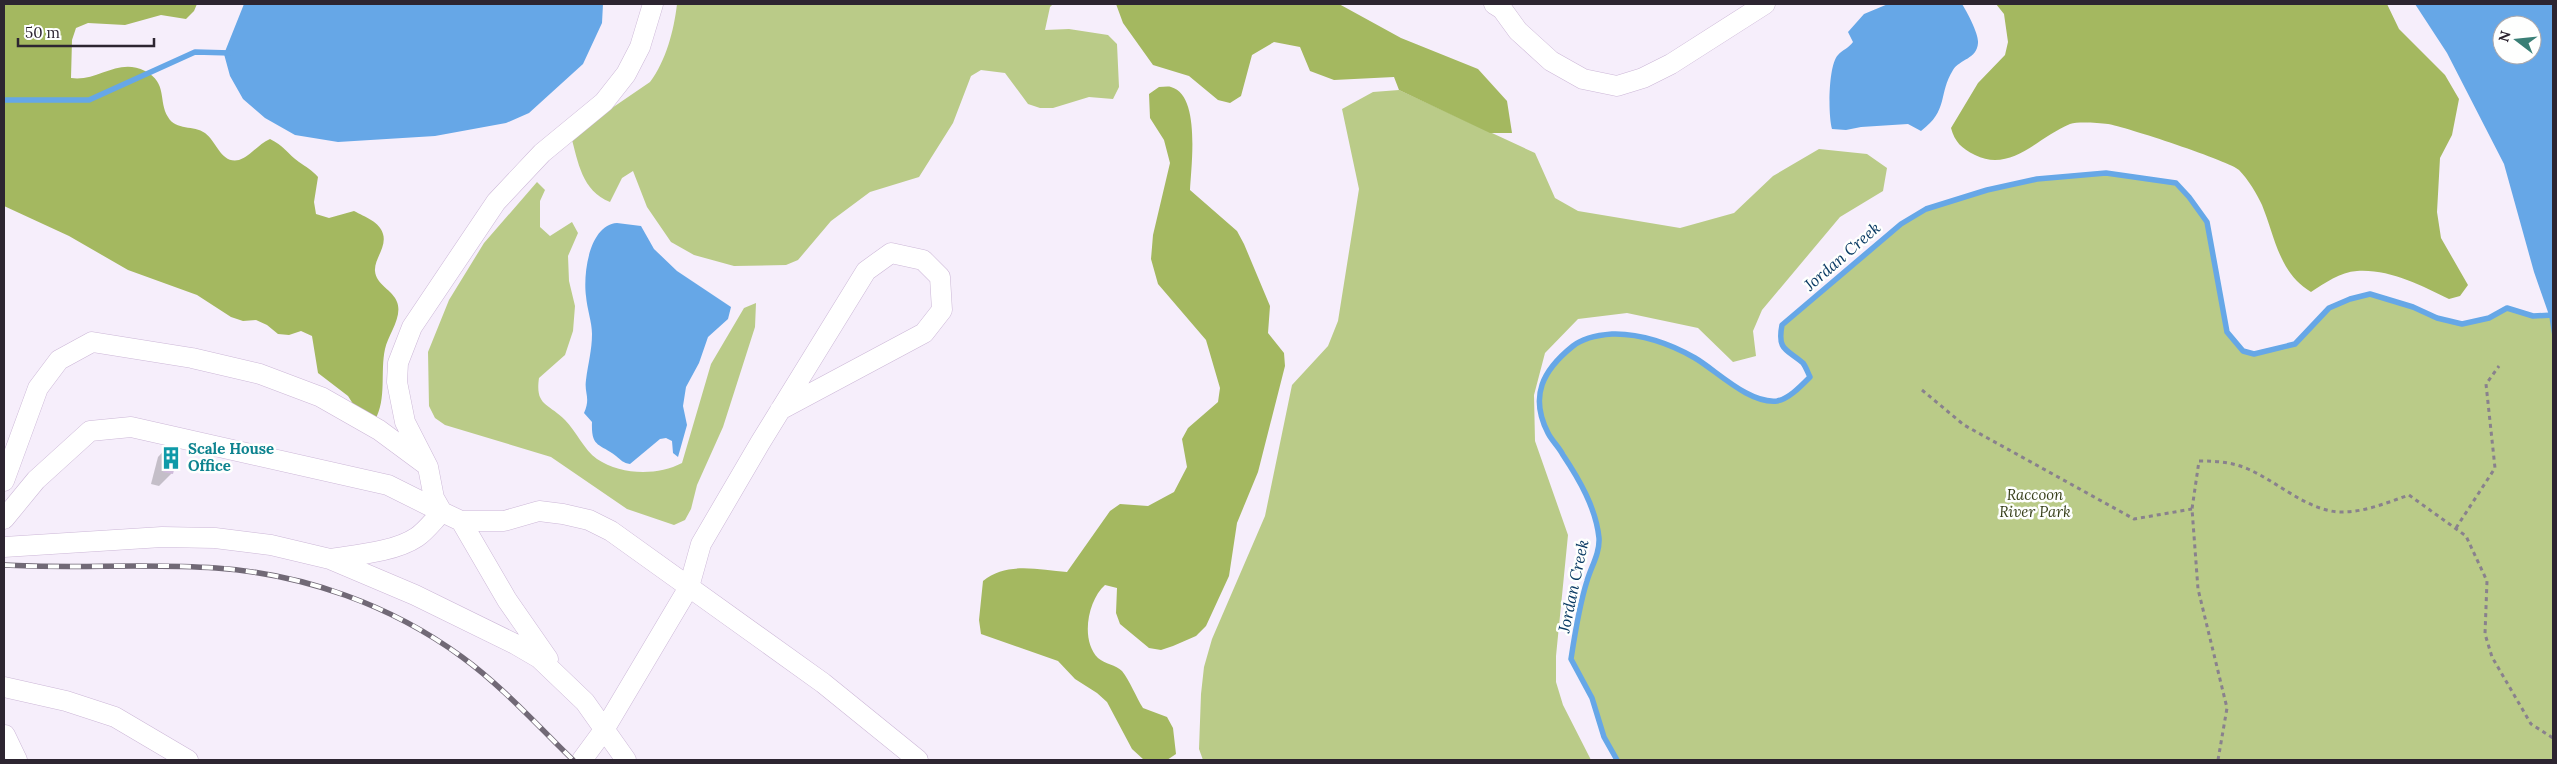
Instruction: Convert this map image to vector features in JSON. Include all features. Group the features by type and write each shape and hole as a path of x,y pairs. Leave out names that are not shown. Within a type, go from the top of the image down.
{"lane":[{"path":"442,512 434,498 428,467 405,422 397,382 398,363 412,327 496,202 542,153 604,102 626,74 640,47 652,4"},
{"path":"1494,4 1502,10 1518,31 1551,61 1583,80 1617,86 1643,78 1671,64 1765,4"},
{"path":"582,760 604,730 688,587 701,544 780,410 866,272 891,253 924,260 940,277 942,310 924,333 780,410"},
{"path":"4,480 38,388 59,360 92,342 192,358 250,372 321,397 379,430 428,467"},
{"path":"4,519 36,480 90,432 131,427 388,485 461,521 504,521 539,511 589,520 611,531 823,682 918,760"},
{"path":"330,559 373,552 402,544 417,537 442,512"},
{"path":"461,521 507,600 559,676"},
{"path":"4,547 162,537 216,538 271,545 330,559 415,595 515,644 539,658 584,702 626,760"},
{"path":"4,687 66,701 115,717 188,760"},
{"path":"5,735 17,760"}],"path":[{"path":"2456,528 2496,468 2486,384 2498,366"},
{"path":"1922,390 1964,425 2134,519 2192,509"},
{"path":"2218,760 2227,708 2198,589 2192,509 2199,461 2225,461 2249,470 2314,506 2338,512 2363,510 2409,496 2456,528 2466,536 2487,581 2485,634 2492,657 2531,724 2553,738"}],"green space":[{"path":"4,4 197,4 194,11 186,19 161,15 125,25 88,23 76,28 72,40 71,78 90,77 126,67 135,67 145,71 157,81 165,111 171,121 180,126 205,133 223,156 228,159 239,160 270,139 318,177 314,202 316,214 329,218 354,211 372,220 379,226 384,239 375,266 376,276 395,298 398,314 385,349 381,403 375,420 355,407 348,396 318,373 312,336 301,331 289,335 278,334 267,325 256,320 243,321 231,317 197,295 128,270 69,236 4,206"},
{"path":"677,4 1053,4 1050,7 1045,30 1069,29 1108,35 1117,44 1119,87 1113,99 1089,97 1053,108 1040,108 1028,104 1005,73 981,70 971,76 953,123 919,177 870,192 831,221 798,260 786,265 734,266 694,255 671,242 647,207 633,171 622,178 610,202 593,191 579,165 571,136 650,82 665,55 674,24"},
{"path":"1116,4 1339,4 1401,38 1478,69 1507,101 1512,133 1490,133 1399,90 1394,77 1334,80 1310,71 1300,47 1274,42 1252,55 1241,96 1230,103 1218,100 1189,76 1153,65 1123,23"},
{"path":"1996,4 2387,4 2399,29 2445,75 2459,99 2452,135 2440,158 2437,212 2441,238 2468,285 2460,296 2449,299 2416,283 2393,275 2357,271 2339,276 2311,292 2300,284 2285,265 2260,201 2249,182 2239,170 2198,152 2118,126 2089,122 2070,124 2012,157 2001,160 1975,155 1962,147 1954,137 1951,128 1978,83 2005,55 2008,42 2004,14"},
{"path":"1159,87 1171,87 1180,93 1187,103 1192,133 1190,190 1237,231 1270,306 1268,333 1284,353 1285,366 1258,472 1237,523 1229,576 1206,626 1196,636 1173,646 1161,650 1149,648 1120,624 1116,613 1117,588 1105,585 1094,600 1088,620 1089,641 1092,650 1098,658 1122,671 1143,708 1167,717 1173,728 1176,754 1167,760 1144,760 1132,749 1107,702 1097,693 1075,679 1058,661 981,634 979,620 983,581 992,575 1002,571 1024,568 1067,572 1110,511 1120,504 1148,506 1174,492 1187,467 1182,439 1188,428 1218,402 1220,388 1206,340 1158,284 1151,259 1153,235 1170,163 1164,140 1150,118 1149,94"},
{"path":"1399,90 1535,153 1555,198 1578,211 1680,228 1734,213 1773,176 1819,149 1867,154 1887,168 1883,191 1840,217 1762,310 1753,331 1756,356 1733,362 1698,328 1627,313 1578,319 1545,353 1534,395 1535,441 1568,535 1556,656 1556,682 1563,705 1591,760 1203,760 1199,749 1201,694 1204,667 1212,639 1265,516 1292,385 1328,346 1338,321 1359,189 1342,109 1373,92"},
{"name":"Raccoon River Park","path":"2106,173 2176,183 2189,197 2207,222 2227,332 2243,351 2254,354 2295,344 2329,308 2350,299 2370,294 2413,307 2437,318 2462,324 2489,318 2507,308 2533,316 2553,315 2553,760 1617,760 1604,737 1592,698 1571,659 1582,600 1597,555 1599,538 1591,505 1586,494 1542,420 1540,396 1542,385 1554,365 1573,346 1587,339 1612,334 1633,335 1655,340 1686,353 1733,386 1755,398 1766,401 1782,400 1810,377 1782,344 1782,325 1901,224 1926,209 1987,190 2037,179"},
{"path":"537,182 545,190 540,201 540,227 550,236 572,222 578,233 568,256 569,281 575,306 573,331 565,355 539,378 539,394 544,403 569,424 584,446 597,459 617,468 639,472 662,470 682,463 711,364 744,308 756,303 755,327 723,427 697,485 691,509 685,520 674,525 627,509 551,457 445,425 435,418 429,406 428,352 449,300 484,243"}],"water":[{"path":"244,4 603,4 602,23 583,64 529,113 506,123 435,136 338,142 295,135 265,118 243,99 230,76 224,54"},
{"path":"1888,4 1962,4 1977,34 1977,48 1971,56 1953,70 1948,79 1936,116 1921,131 1908,124 1861,127 1846,130 1832,129 1830,91 1832,69 1835,61 1840,53 1853,42 1848,32 1864,14"},
{"path":"2415,4 2553,4 2553,341 2549,315 2534,272 2504,164 2447,53"},
{"path":"617,223 641,226 654,249 677,271 731,307 728,319 708,337 699,363 686,387 683,406 687,425 678,457 673,453 672,441 666,438 660,439 630,464 624,462 597,444 593,436 592,422 584,413 587,403 586,385 592,334 585,287 587,264 594,241 600,232 608,226"}],"building":[{"name":"Scale House Office","path":"170,443 180,445 173,474 163,472"}],"waterway":[{"path":"4,100 89,100 195,52 231,53"},
{"name":"Jordan Creek","path":"1617,760 1604,737 1592,698 1571,659 1582,600 1599,544 1597,527 1586,494 1560,449 1551,439 1542,420 1540,407 1542,385 1547,374 1563,355 1582,340 1612,334 1633,335 1655,340 1695,358 1734,386 1755,397 1766,401 1782,400 1810,377 1803,363 1782,345 1782,325 1901,224 1926,209 1987,190 2037,179 2106,173 2176,183 2189,197 2207,222 2227,332 2243,351 2254,354 2295,344 2329,308 2350,299 2370,294 2413,307 2437,318 2462,324 2489,318 2507,308 2533,316 2553,315"}],"railway":[{"path":"4,565 216,568 282,577 345,595 406,622 435,638 462,657 506,694 573,760"}],"place":[{"name":"Scale House Office","path":"171,458"}]}
